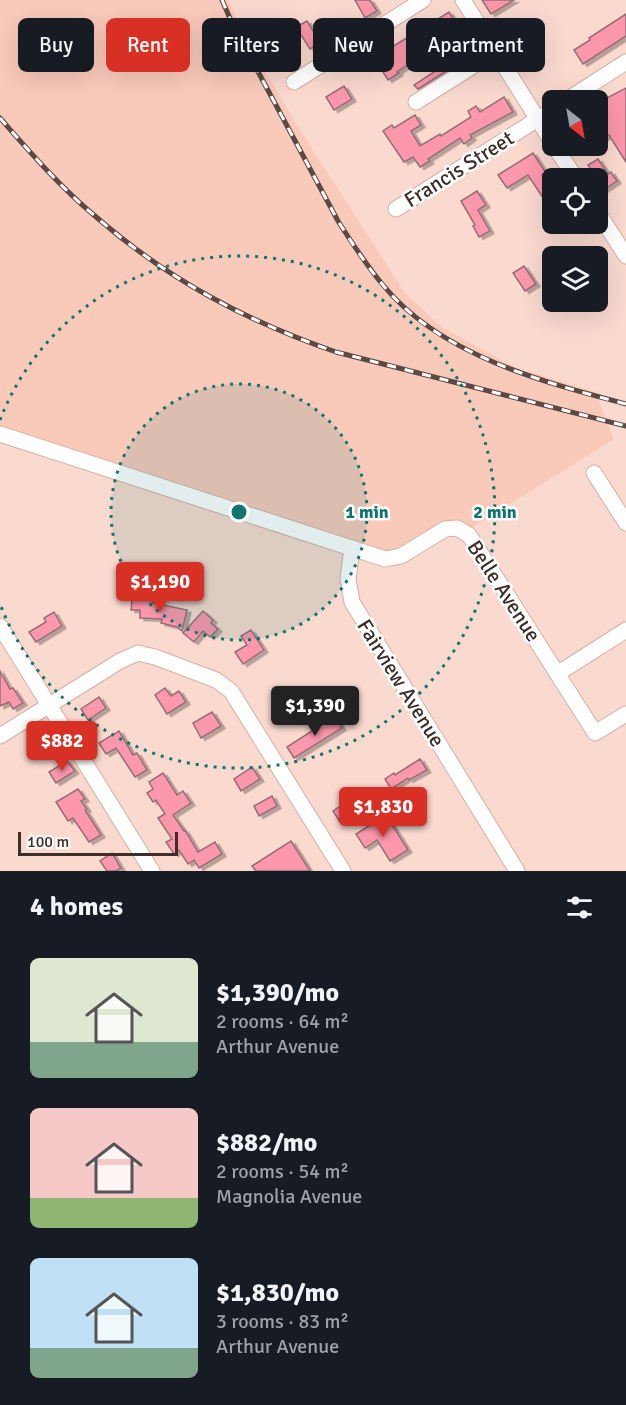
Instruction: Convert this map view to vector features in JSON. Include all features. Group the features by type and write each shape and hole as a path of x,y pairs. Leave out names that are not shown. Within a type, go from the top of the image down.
{"street":[{"path":"294,82 423,0"},
{"path":"463,0 474,18"},
{"path":"583,90 626,62"},
{"path":"416,102 463,72"},
{"path":"508,72 542,127"},
{"name":"Francis Street","path":"396,209 542,116"},
{"path":"608,228 626,255"},
{"name":"Belle Avenue","path":"0,434 385,558 401,556 446,529 457,528 469,535 595,733 626,714"},
{"path":"594,473 626,523"},
{"name":"Fairview Avenue","path":"352,548 348,579 352,602 517,871"},
{"path":"0,626 152,871"},
{"path":"557,674 626,630"},
{"path":"0,736 120,661 138,653 216,680 231,692 339,869"}],"shaded area":[{"path":"0,0 228,0 237,18 202,18 202,72 265,72 405,293 443,328 514,367 595,392 614,439 467,531 458,526 399,554 385,555 0,432"}],"building":[{"path":"355,0 370,0 377,11 365,18"},
{"path":"482,0 514,0 491,14"},
{"path":"449,12 453,18 440,18"},
{"path":"626,14 626,36 583,64 574,50"},
{"path":"307,21 313,31 313,47 310,49 301,35 301,24"},
{"path":"406,38 406,66 388,80 383,72 394,72 394,46"},
{"path":"434,72 445,72 418,89 414,85"},
{"path":"344,86 352,99 334,110 326,97"},
{"path":"626,88 626,162 608,136 608,97"},
{"path":"504,97 513,112 470,135 472,138 464,144 460,138 420,167 413,157 404,162 383,131 392,125 394,128 415,115 421,125 411,131 420,146 471,117 468,111 476,106 480,112"},
{"path":"533,153 543,168 542,196 528,175 507,188 498,175"},
{"path":"598,159 604,168 590,168 588,165"},
{"path":"611,172 617,181 608,187 608,174"},
{"path":"477,191 486,205 478,210 490,231 479,237 461,201"},
{"path":"524,266 536,284 525,291 513,273"},
{"path":"132,599 153,600 153,603 187,610 182,631 177,627 161,623 162,619 140,618 140,610 131,610"},
{"path":"203,611 213,620 211,623 218,629 210,637 203,631 194,642 183,633"},
{"path":"54,612 62,626 36,642 29,632 46,622 44,618"},
{"path":"251,630 264,650 243,664 235,652 247,645 241,636"},
{"path":"0,671 10,689 13,688 23,703 13,709 9,702 0,706"},
{"path":"165,688 171,696 179,691 186,702 167,714 155,695"},
{"path":"99,697 106,708 88,720 81,709"},
{"path":"212,712 221,726 201,738 193,723"},
{"path":"335,716 342,728 294,758 287,747"},
{"path":"119,731 133,755 137,753 147,770 135,777 116,748 106,754 99,743"},
{"path":"420,759 427,770 391,789 385,779"},
{"path":"67,761 75,771 56,783 49,772"},
{"path":"252,767 260,779 241,791 234,779"},
{"path":"163,773 177,795 183,791 191,803 173,815 198,852 215,842 222,854 199,868 194,860 188,864 179,850 174,854 166,842 172,839 158,818 165,814 156,800 153,802 147,793 153,789 149,782"},
{"path":"78,789 85,799 81,801 87,809 85,810 101,835 89,842 73,818 68,821 56,802"},
{"path":"272,796 277,806 259,816 254,806"},
{"path":"348,801 355,813 340,822 333,811"},
{"path":"386,815 408,850 390,861 377,840 365,848 356,834"},
{"path":"291,841 310,871 256,871 252,866"},
{"path":"112,853 121,868 116,871 107,871 100,861"}],"railway":[{"path":"222,0 232,23 338,221 359,254 383,285 406,309 433,330 463,348 494,362 561,386 626,404"},
{"path":"0,118 70,193 122,239 179,279 239,312 270,327 336,352 626,426"}]}
